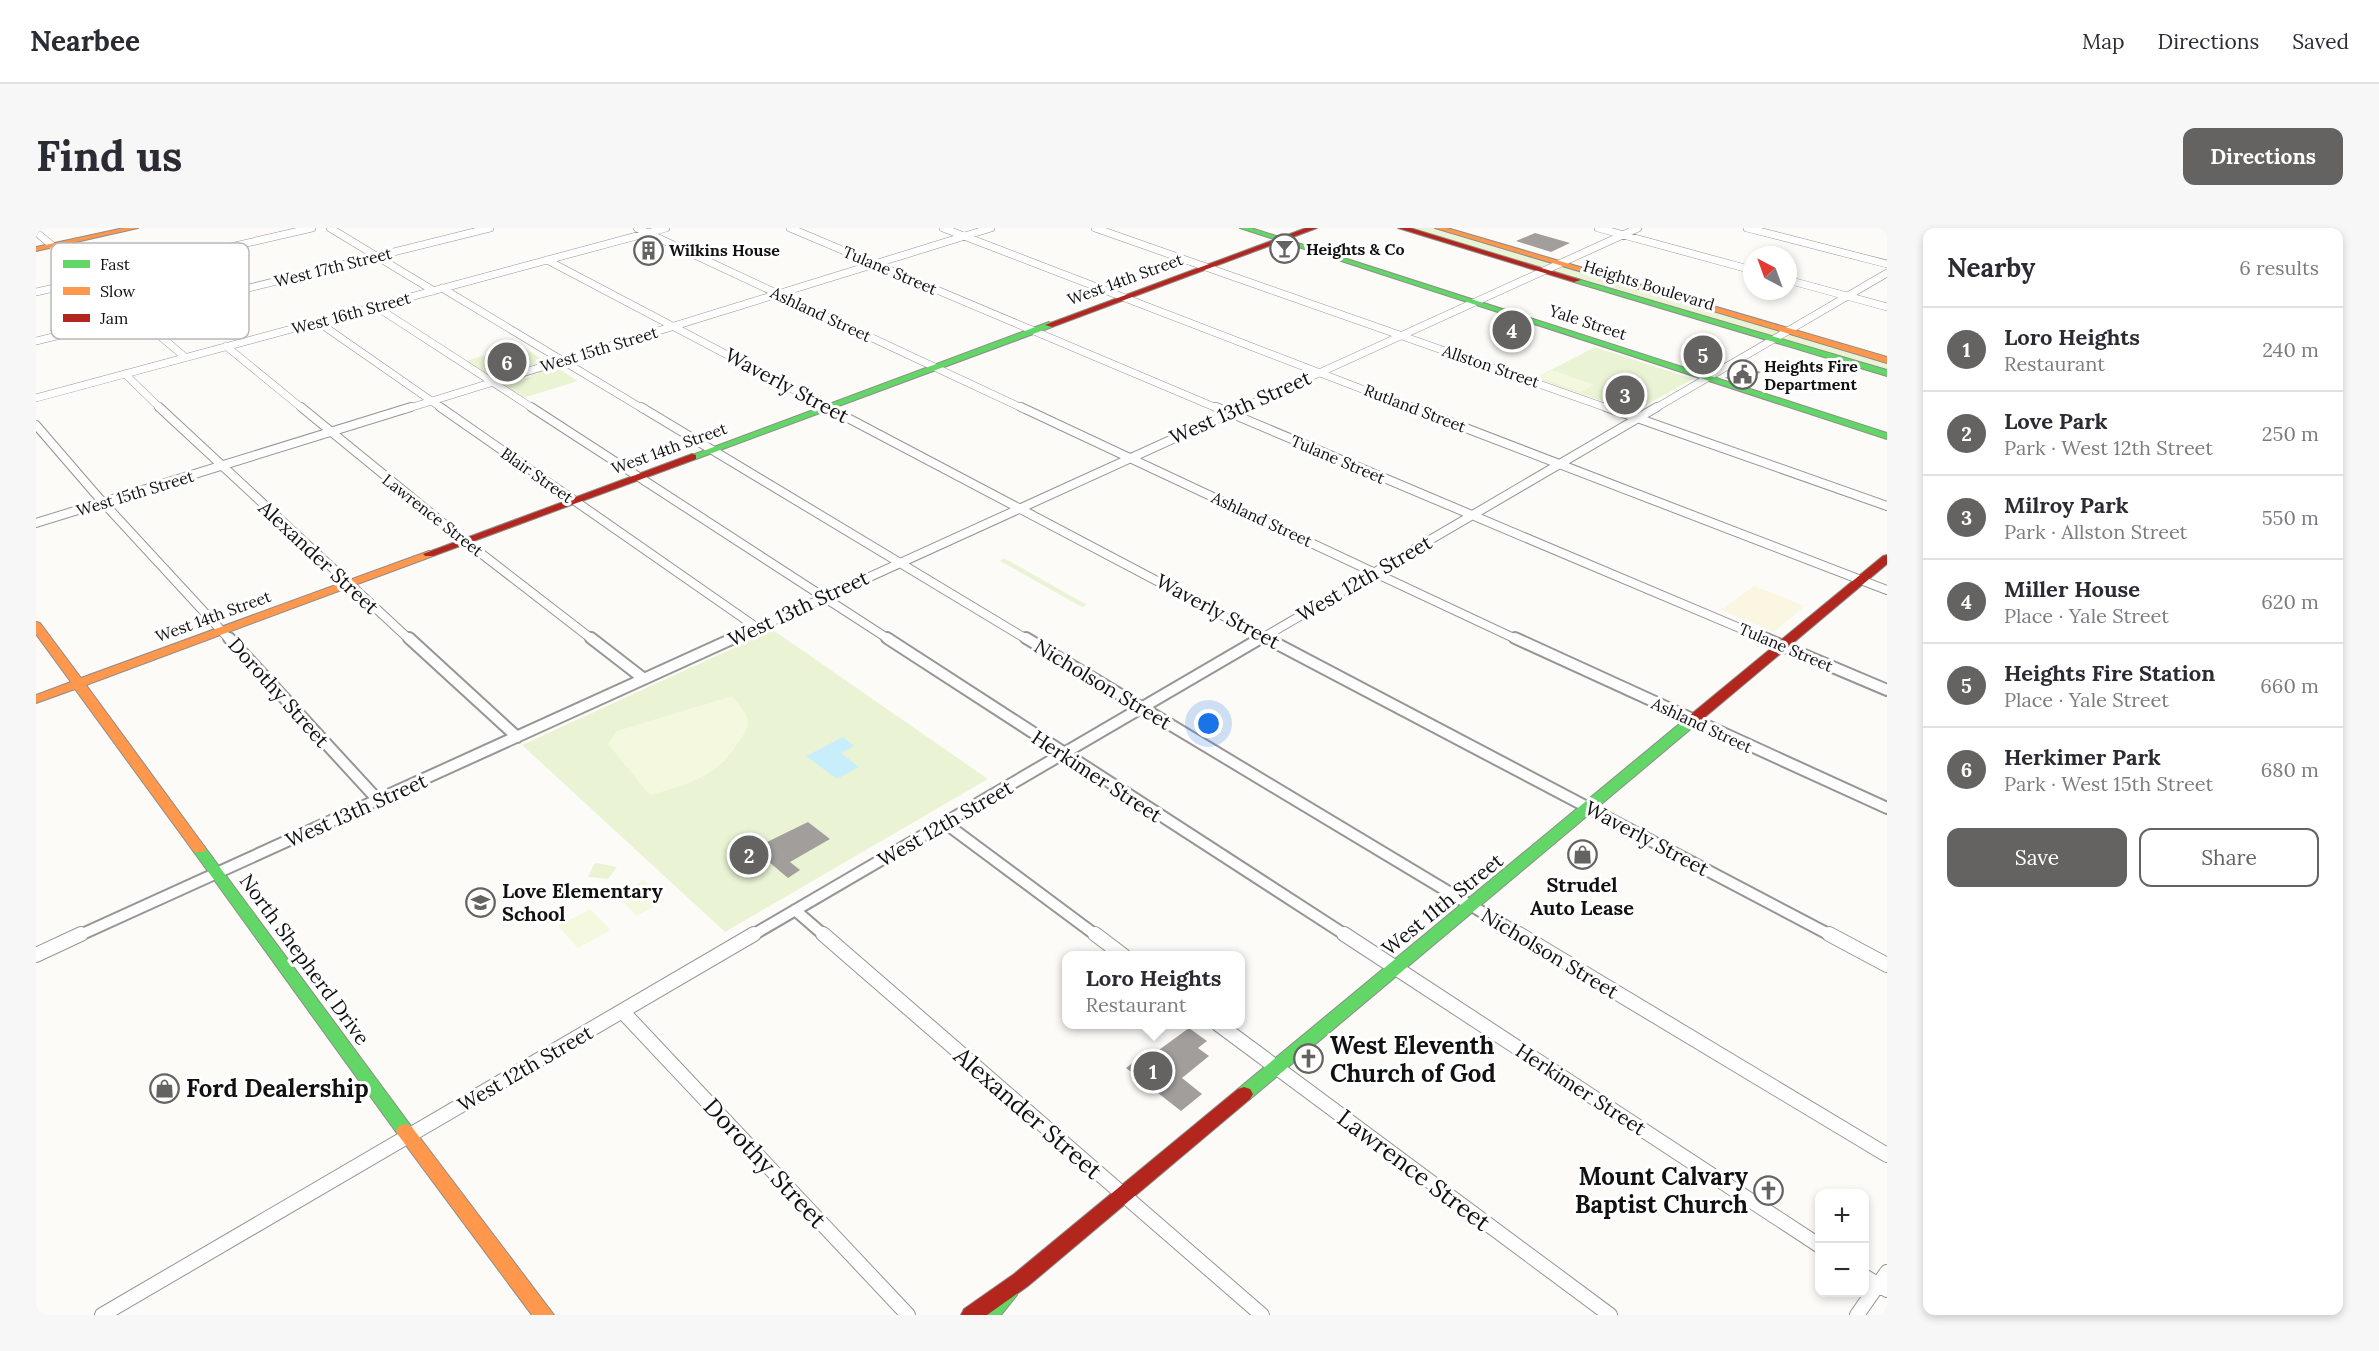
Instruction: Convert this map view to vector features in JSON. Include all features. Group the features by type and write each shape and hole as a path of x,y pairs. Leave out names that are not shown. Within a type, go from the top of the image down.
{"main road":[{"path":"66,243 134,228"},
{"name":"Yale Street","path":"1244,228 1887,436"},
{"name":"West 14th Street","path":"36,699 1313,228"},
{"name":"Heights Boulevard","path":"1402,228 1887,373"},
{"name":"Heights Boulevard","path":"1439,228 1887,360"},
{"path":"36,249 51,246"},
{"name":"West 11th Street","path":"971,1315 1021,1280 1887,558"},
{"name":"North Shepherd Drive","path":"36,626 80,683 409,1136 544,1315"},
{"name":"West 11th Street","path":"988,1315 1021,1280"}],"street":[{"path":"247,243 312,228"},
{"name":"Nicholson Street","path":"330,228 563,360 1887,1155"},
{"name":"West 17th Street","path":"249,288 490,228"},
{"name":"Ashland Street","path":"637,228 1692,721 1887,808"},
{"name":"West 16th Street","path":"36,398 666,228"},
{"name":"Tulane Street","path":"790,228 1887,690"},
{"name":"Rutland Street","path":"943,228 1887,590"},
{"name":"West 15th Street","path":"36,524 991,228"},
{"name":"Allston Street","path":"1095,228 1887,506"},
{"path":"1598,228 1743,268"},
{"name":"West 13th Street","path":"36,954 1638,228"},
{"path":"1747,228 1887,264"},
{"path":"36,232 51,244"},
{"name":"Waverly Street","path":"547,260 1887,965"},
{"name":"West 12th Street","path":"102,1315 1887,273"},
{"path":"1797,282 1887,307"},
{"path":"36,292 51,289"},
{"name":"Herkimer Street","path":"375,306 822,598 1395,967 1815,1243"},
{"name":"Blair Street","path":"318,322 756,627"},
{"name":"West 17th Street","path":"36,341 51,337"},
{"path":"163,339 185,357"},
{"name":"Lawrence Street","path":"226,346 465,541 644,679"},
{"name":"Alexander Street","path":"125,374 347,584 517,737"},
{"name":"Dorothy Street","path":"36,425 378,800"},
{"path":"945,823 1117,951"},
{"name":"Alexander Street","path":"795,910 1262,1315"},
{"name":"Dorothy Street","path":"622,1011 908,1315"},
{"name":"Lawrence Street","path":"1225,1029 1610,1315"},
{"path":"1857,1315 1884,1282 1869,1278"}],"shaded area":[{"path":"1754,586 1805,606 1774,632 1721,610"}],"green space":[{"path":"1407,228 1433,228 1887,363 1887,371"},
{"path":"519,345 549,363 494,378 466,361"},
{"path":"1595,347 1693,379 1634,412 1535,378"},
{"path":"553,365 578,381 523,398 502,385 521,375 526,378 532,376 528,373"},
{"path":"1552,370 1594,385 1581,392 1538,377"},
{"path":"1004,558 1087,605 1082,607 1000,561"},
{"path":"773,630 988,779 725,932 522,745"},
{"path":"732,696 747,717 747,729 722,763 689,783 650,795 608,744 617,731"},
{"path":"594,864 617,867 608,879 588,877"},
{"path":"644,880 665,900 637,916 616,895"},
{"path":"590,909 611,930 578,948 558,926"}],"water":[{"path":"843,737 854,746 841,753 859,767 837,779 806,756"}],"building":[{"path":"1535,233 1570,243 1551,252 1516,241"},
{"path":"1700,348 1719,354 1706,362 1687,355"},
{"name":"Heights Fire Department","path":"1744,367 1761,372 1743,383 1725,378"},
{"path":"808,822 830,839 790,862 800,870 788,878 762,856 743,866 734,858"},
{"name":"Strudel Auto Lease","path":"1582,844 1596,851 1581,865 1567,858"},
{"path":"1188,1029 1207,1041 1198,1048 1209,1056 1182,1078 1202,1094 1181,1111 1126,1068 1147,1052 1152,1055"}],"traffic: fast":[{"path":"1244,228 1887,436"},
{"path":"1577,280 1887,373"},
{"path":"692,457 1049,325"},
{"path":"1244,1094 1694,719"},
{"path":"199,849 405,1131"},
{"path":"988,1315 1007,1295"}],"traffic: slow":[{"path":"64,243 134,228"},
{"path":"1439,228 1887,360"},
{"path":"36,249 51,246"},
{"path":"36,699 429,554"},
{"path":"36,626 199,849"},
{"path":"405,1131 544,1315"}],"traffic: jam":[{"path":"1049,325 1313,228"},
{"path":"1402,228 1577,280"},
{"path":"429,554 692,457"},
{"path":"1694,719 1887,558"},
{"path":"971,1315 1021,1280 1244,1094"}],"place":[{"name":"Heights & Co","path":"1285,249"},
{"name":"Wilkins House","path":"648,250"},
{"name":"Miller House","path":"1512,330"},
{"name":"Heights Fire Station","path":"1703,355"},
{"name":"Herkimer Park","path":"507,362"},
{"name":"Heights Fire Department","path":"1743,375"},
{"name":"Milroy Park","path":"1625,395"},
{"name":"Strudel Auto Lease","path":"1582,854"},
{"name":"Love Park","path":"749,855"},
{"name":"Love Elementary School","path":"481,902"},
{"name":"West Eleventh Church of God","path":"1309,1059"},
{"name":"Loro Heights","path":"1153,1071"},
{"name":"Ford Dealership","path":"165,1088"},
{"name":"Mount Calvary Baptist Church","path":"1769,1190"}]}
